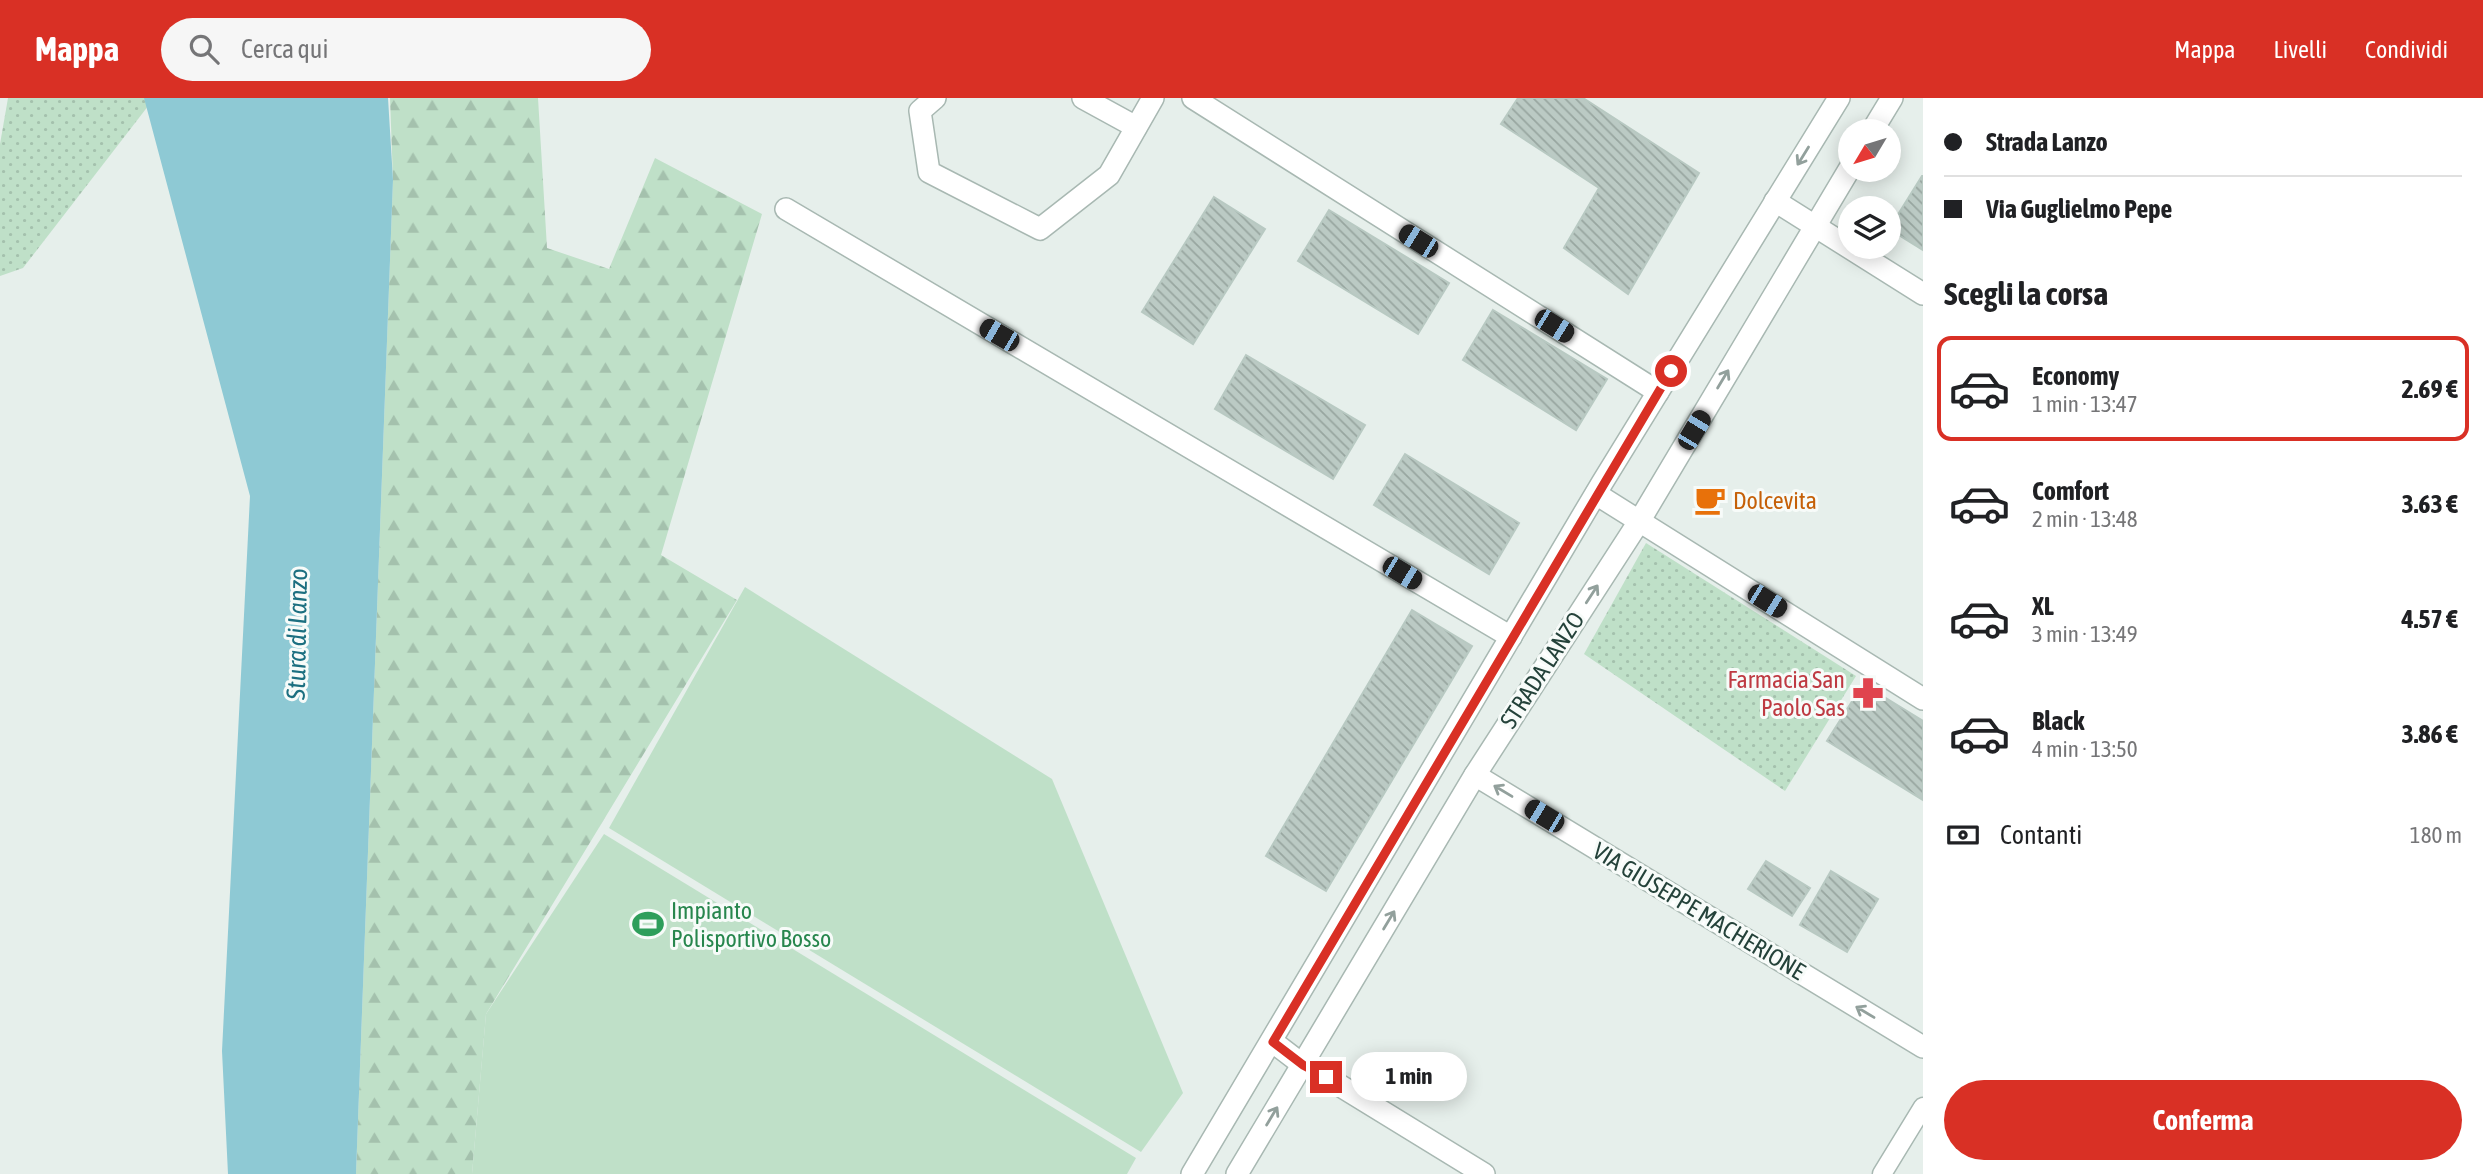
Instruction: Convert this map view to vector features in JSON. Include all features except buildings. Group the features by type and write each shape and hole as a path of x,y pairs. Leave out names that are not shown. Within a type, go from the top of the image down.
{"street":[{"path":"935,98 920,111 929,172 1040,229 1109,174 1153,98"},
{"path":"1083,98 1136,127"},
{"path":"1193,98 1658,392"},
{"name":"STRADA LANZO","path":"1192,1174 1273,1042 1596,494 1839,98"},
{"path":"1879,119 1892,98"},
{"name":"STRADA LANZO","path":"1237,1174 1475,775 1640,520 1841,182"},
{"path":"1775,201 1923,294"},
{"path":"786,209 1511,637"},
{"path":"1596,494 1923,699"},
{"name":"VIA GIUSEPPE MACHERIONE","path":"1475,775 1923,1047"},
{"path":"1273,1042 1303,1065 1484,1174"}],"lane":[{"path":"1882,1174 1923,1107"}],"green space":[{"path":"8,98 152,98 152,101 23,268 0,276 0,144"},
{"path":"390,98 538,98 547,248 609,269 655,158 762,214 661,555 737,600 486,1014 472,1174 356,1174 393,180"},
{"path":"1646,543 1856,676 1785,791 1584,654"},
{"path":"745,587 1052,779 1183,1093 1141,1152 609,828"},
{"name":"Impianto Polisportivo Bosso","path":"604,834 1136,1158 1127,1174 472,1174 486,1014"}],"water":[{"name":"Stura di Lanzo","path":"144,98 388,98 393,180 356,1174 228,1174 222,1051 250,496"}],"place":[{"name":"Dolcevita","path":"1710,500"},
{"name":"Farmacia San Paolo Sas","path":"1868,693"},
{"name":"Impianto Polisportivo Bosso","path":"648,924"}],"route":[{"path":"1326,1077 1303,1065 1273,1042 1602,483 1671,371"}]}
